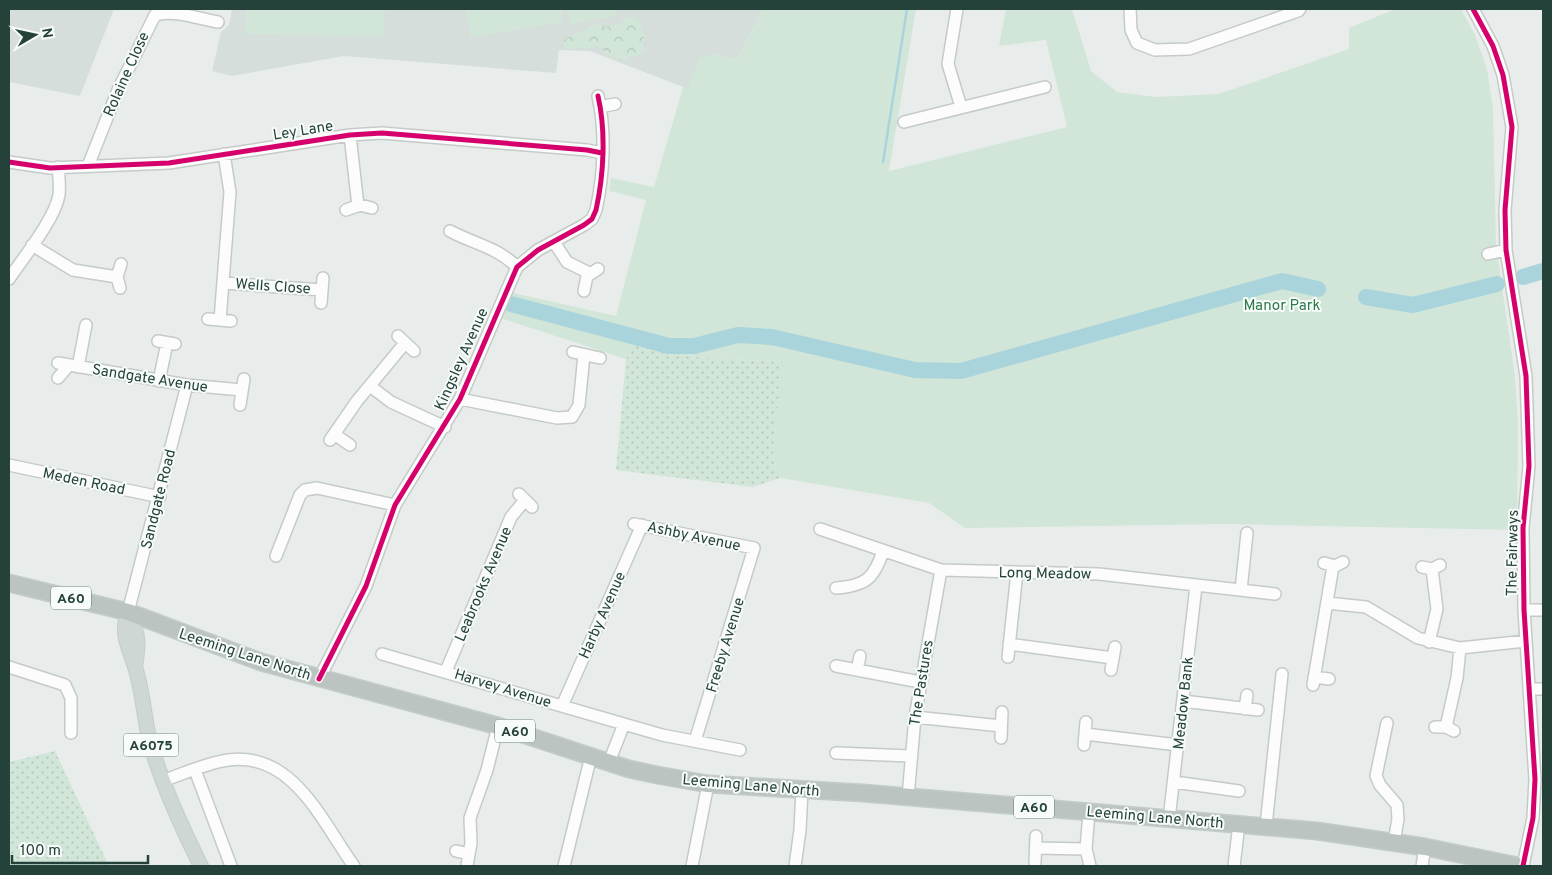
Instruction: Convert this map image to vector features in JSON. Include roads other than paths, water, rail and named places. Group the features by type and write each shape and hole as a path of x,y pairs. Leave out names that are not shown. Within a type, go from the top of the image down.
{"highway":[{"name":"Leeming Lane North","path":"9,583 128,612 261,662 498,726 657,775 708,784 908,797 1266,826 1394,842 1518,866"}],"main road":[{"name":"A6075","path":"128,612 124,622 124,637 135,667 146,725 162,781 201,866"}],"street":[{"path":"957,9 948,64 961,107"},
{"path":"1130,9 1131,30 1138,42 1155,50 1189,49 1300,9"},
{"name":"The Fairways","path":"1474,9 1493,46 1510,107 1512,143 1505,210 1506,250 1526,376 1529,466 1523,528 1524,610 1535,798 1533,818 1523,866"},
{"name":"Rolaine Close","path":"88,166 118,90 155,15 163,13 174,14 218,22"},
{"path":"904,122 1045,87"},
{"path":"450,231 472,242 498,250 517,266 525,259 554,242 575,232 592,218 598,201 604,133 599,101 615,104"},
{"name":"Ley Lane","path":"9,162 36,167 169,163 350,135 382,133 587,150 602,153"},
{"path":"350,135 358,206"},
{"path":"220,320 230,192 224,154"},
{"path":"9,279 56,204 60,184 58,167"},
{"path":"346,210 358,206 372,208"},
{"path":"554,242 567,262 593,271 584,291"},
{"path":"32,245 73,270 118,282 121,264"},
{"path":"1488,254 1506,250"},
{"name":"Kingsley Avenue","path":"320,679 366,586 395,505 421,460 445,427 460,399 517,266"},
{"name":"Wells Close","path":"322,303 323,278"},
{"name":"Wells Close","path":"223,283 322,290"},
{"path":"58,378 68,365 86,325"},
{"path":"159,381 167,342"},
{"path":"350,445 332,437 370,386 406,343"},
{"path":"572,352 600,358"},
{"path":"460,399 557,418 572,418 579,405 584,354"},
{"name":"Sandgate Avenue","path":"68,365 187,385 243,385 240,405"},
{"name":"Sandgate Road","path":"128,612 160,497 187,385"},
{"path":"370,386 391,402 445,427"},
{"name":"Meden Road","path":"9,465 160,497"},
{"path":"275,548 300,495 305,490 317,488 395,505"},
{"name":"Leabrooks Avenue","path":"446,671 511,517 525,500"},
{"name":"Ashby Avenue","path":"638,524 754,548"},
{"name":"Harby Avenue","path":"562,706 638,524"},
{"name":"Long Meadow","path":"820,530 941,570 1047,571 1099,574 1275,594"},
{"path":"1241,590 1243,539"},
{"name":"Freeby Avenue","path":"695,741 754,548"},
{"path":"836,588 850,587 864,582 873,574 883,551"},
{"path":"1329,679 1313,681 1333,564"},
{"path":"1429,642 1437,609 1431,567"},
{"name":"The Pastures","path":"908,797 910,756 920,682 941,570"},
{"path":"1008,656 1018,572"},
{"name":"Meadow Bank","path":"1169,819 1196,586"},
{"path":"1327,603 1366,607 1386,617 1405,631 1429,642 1460,648 1526,641"},
{"name":"The Fairways","path":"1524,610 1543,610"},
{"path":"1009,644 1114,652 1112,670"},
{"path":"1445,728 1457,678 1460,648"},
{"name":"Harvey Avenue","path":"382,654 624,724 740,750"},
{"path":"857,670 860,656"},
{"path":"836,666 920,682"},
{"path":"9,667 65,685 71,698 71,733"},
{"path":"1266,826 1282,674"},
{"path":"1530,689 1543,689"},
{"path":"1246,709 1247,695"},
{"path":"1182,701 1258,710"},
{"path":"1001,738 1002,712"},
{"path":"915,717 1002,726"},
{"path":"1387,723 1379,734 1376,776 1380,785 1397,805 1394,842"},
{"path":"610,762 624,724"},
{"path":"467,866 472,836 470,818 487,770 498,726"},
{"path":"1085,734 1178,745"},
{"path":"848,753 849,741"},
{"path":"836,753 910,756"},
{"path":"564,866 591,756"},
{"path":"162,781 227,760 242,759 268,764 283,772 307,797 354,866"},
{"path":"194,770 231,866"},
{"path":"1174,782 1239,791"},
{"path":"692,866 708,784"},
{"path":"795,866 800,830 802,790"},
{"path":"1090,812 1086,849 1090,866"},
{"path":"1234,866 1239,824"},
{"path":"1035,863 1036,836"},
{"path":"1422,866 1425,847"},
{"path":"1036,848 1086,849"},
{"path":"456,851 470,854"}],"waterway":[{"path":"883,162 907,9"},
{"path":"1523,277 1543,271"},
{"path":"511,304 669,346 694,346 738,335 772,337 915,370 961,371 1282,281 1318,289"},
{"path":"1366,297 1413,305 1497,284"}],"park label":[{"name":"Manor Park","path":"1282,305"}]}
